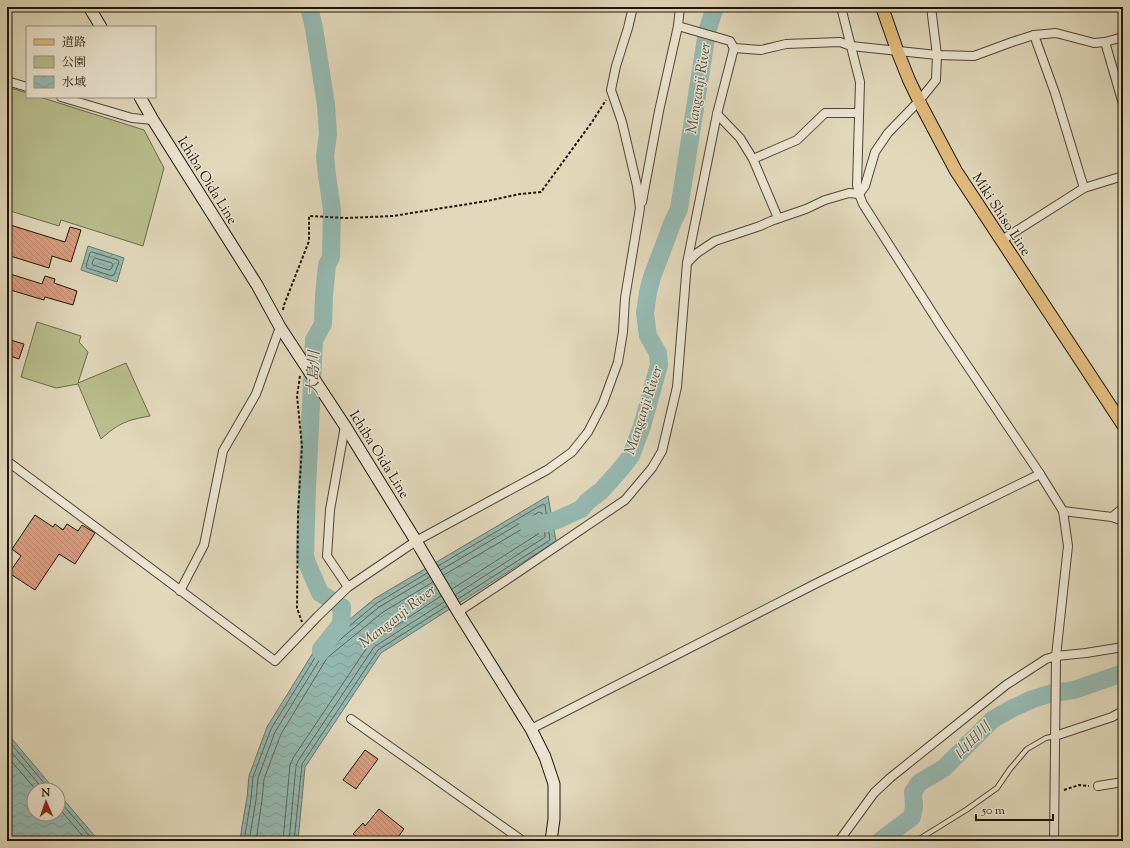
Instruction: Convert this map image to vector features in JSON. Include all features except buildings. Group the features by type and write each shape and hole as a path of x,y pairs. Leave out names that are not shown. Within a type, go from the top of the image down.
{"main road":[{"path":"89,7 100,26"},
{"name":"Miki Shiso Line","path":"882,7 897,50 919,101 956,171 1123,425"},
{"name":"Ichiba Oida Line","path":"141,98 257,286 280,327 345,426 455,608 531,729 554,784 554,819 551,841"}],"street":[{"path":"632,7 628,28 616,66 612,90 622,122 637,186 640,208"},
{"path":"841,7 860,82 858,194 942,328 1040,474 1063,511 1068,546 1056,660 1054,841"},
{"path":"858,194 865,186 875,152 888,133 919,101 936,80 937,55 931,7"},
{"path":"7,461 275,661 318,616 348,588 418,545 547,470 572,452 588,432 603,403 618,362 623,332 625,298 640,208 659,111 678,26 678,8"},
{"path":"678,26 732,44 761,50 786,44 840,42 851,46 937,55 974,56 1034,35 1056,33 1094,43 1105,42 1123,37"},
{"path":"1034,35 1055,93 1084,188"},
{"path":"1105,42 1123,104"},
{"path":"455,608 520,572 625,500 652,468 662,451 677,387 687,264 732,44"},
{"path":"7,81 26,87"},
{"path":"63,98 132,118 153,120"},
{"path":"753,159 797,140 825,113 860,113"},
{"path":"717,114 740,138 753,159 778,218"},
{"path":"1002,240 1084,188 1123,177"},
{"path":"687,264 697,253 715,241 806,209 824,200 849,193 858,194"},
{"path":"180,591 204,545 223,451 256,394 280,327"},
{"path":"345,426 330,510 327,556 348,588"},
{"path":"531,729 819,582 1040,474"},
{"path":"1112,517 1123,508"},
{"path":"1063,511 1112,517 1123,521"},
{"path":"839,841 874,793 890,778 1006,685 1046,659 1056,660 1123,647"},
{"path":"1055,732 1112,717 1123,711"},
{"path":"351,719 523,841"},
{"path":"1098,786 1123,782"}],"lane":[{"path":"916,841 966,810 997,788 1010,769 1027,749 1055,732"}],"path":[{"path":"280,327 284,306 309,241 309,216 346,218 393,216 488,201 520,194 541,192 592,122 612,90"},
{"path":"304,363 297,396 302,446 298,514 297,608 304,630"},
{"path":"1055,792 1079,785 1098,786"}],"green space":[{"path":"7,87 26,93 26,98 43,98 144,130 164,168 143,246 61,220 59,226 7,210"},
{"path":"37,322 81,336 79,342 88,352 78,383 126,363 150,416 124,423 113,429 101,439 78,384 56,388 21,377"}],"water":[{"path":"88,246 124,258 117,282 81,270"},
{"path":"548,496 556,541 381,653 305,767 298,841 240,841 249,776 267,727 316,648 374,599"},
{"path":"7,733 48,782 26,782 26,822 66,822 66,802 99,841 22,841 7,838"}],"waterway":[{"name":"大島川","path":"309,7 314,28 326,105 328,134 325,156 332,210 331,257 327,265 323,324 314,340 305,555 320,593 342,607 341,624 321,649 321,652"},
{"name":"Manganji River","path":"528,525 547,523 557,520 581,509 588,501 601,491 631,456 642,426 659,365 658,353 648,336 645,313 648,292 652,277 679,209 707,32 715,7"},
{"name":"山田川","path":"880,841 912,817 914,806 913,792 919,783 944,768 992,720 1033,699 1052,693 1074,690 1123,673"}]}
